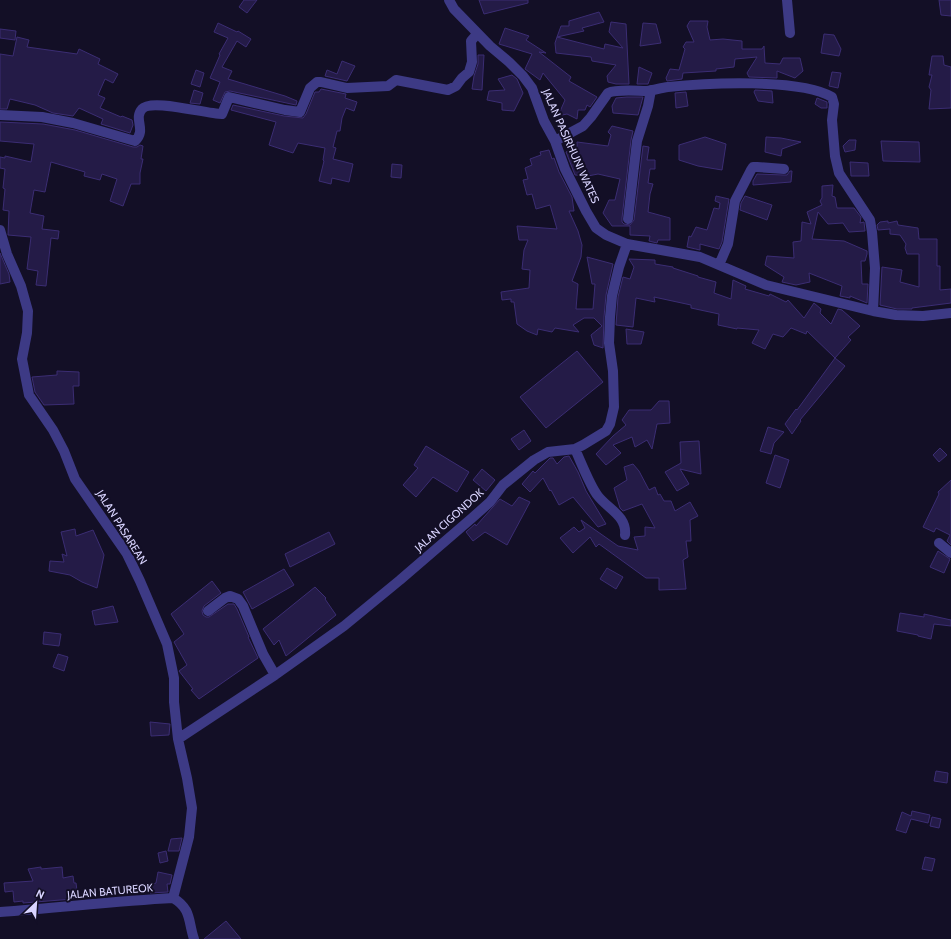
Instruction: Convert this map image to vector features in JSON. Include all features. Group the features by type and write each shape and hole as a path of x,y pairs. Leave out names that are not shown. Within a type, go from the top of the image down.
{"street":[{"name":"JALAN PASIRHUNI WATES","path":"449,0 454,9 477,34 509,62 523,76 532,88 544,121 555,141 565,169 586,211 596,228 606,235 627,244 700,257 766,285 873,311 896,315 923,316 951,313"},
{"path":"786,0 790,33"},
{"path":"0,115 42,117 73,123 135,140 139,137 141,131 139,116 140,111 144,107 151,105 222,114 229,97 300,112 310,88 314,84 321,82 347,88 388,86 396,80 448,90 456,86 469,72 472,62 471,41 477,34"},
{"path":"555,141 583,126 608,93 612,91 751,84 796,87 826,93 832,97 834,104 832,120 839,173 870,220 875,268 873,311"},
{"path":"628,219 637,141 648,106 651,90"},
{"path":"719,264 728,244 735,201 753,167 784,169"},
{"name":"JALAN PASAREAN","path":"0,230 7,254 21,286 28,311 27,333 22,359 28,395 53,430 64,450 75,479 127,554 167,644 172,671 178,739 192,808 189,837 174,898"},
{"name":"JALAN CIGONDOK","path":"178,739 275,675 344,626 490,502 503,486 534,460 548,452 575,449 606,431 610,424 614,407 613,371 609,343 612,296 617,274 627,244"},
{"path":"575,449 597,496 622,518 625,535"},
{"path":"939,543 951,553"},
{"path":"208,611 225,598 230,596 238,599 246,612 266,660 275,675"},
{"path":"174,898 180,902 190,916 194,939"},
{"name":"JALAN BATUREOK","path":"0,912 52,909 129,900 174,898"}],"building":[{"path":"244,0 257,0 247,13 239,7"},
{"path":"479,0 528,0 528,3 484,14"},
{"path":"939,0 951,0 951,16 941,15"},
{"path":"599,12 604,22 582,28 584,31 557,37 561,26 569,26 569,21"},
{"path":"690,21 708,21 707,27 710,40 723,39 742,41 742,49 762,49 764,46 765,63 780,64 783,58 800,58 803,71 795,78 777,71 777,78 749,77 747,73 757,57 735,59 734,67 716,69 716,71 683,73 682,79 667,81 666,78 670,69 679,70 685,49 683,47 686,42 694,42 687,26"},
{"path":"611,22 626,24 629,84 616,84 608,82 607,76 616,65 592,61 591,57 556,53 555,43 557,37 604,49 605,44 623,48 609,32"},
{"path":"218,23 237,32 238,31 251,39 246,47 237,41 222,67 232,71 228,79 285,96 297,101 296,105 230,91 225,92 220,103 213,100 220,82 210,78 220,55 219,54 228,38 214,32"},
{"path":"643,23 656,24 661,43 640,46"},
{"path":"505,28 529,36 526,40 546,53 539,52 571,77 569,81 597,97 590,107 587,105 585,110 578,110 577,119 567,114 558,116 565,100 543,73 540,80 525,69 532,54 499,44"},
{"path":"0,29 16,31 15,40 0,38"},
{"path":"824,34 834,35 841,49 839,56 821,53"},
{"path":"17,37 29,40 27,47 77,54 79,49 100,59 98,64 118,74 113,83 105,79 98,95 105,98 100,108 132,120 133,125 130,133 101,124 103,119 79,108 73,116 53,113 35,105 10,99 7,109 0,109 0,54 13,56"},
{"path":"478,55 484,55 482,90 472,89 478,64"},
{"path":"932,56 943,56 944,65 951,67 951,108 929,109 931,90 929,87 932,75 929,75"},
{"path":"342,61 355,66 347,81 325,76 327,70 337,74"},
{"path":"639,67 652,73 648,84 637,84"},
{"path":"196,70 204,73 200,87 191,84"},
{"path":"832,72 841,73 838,88 829,86"},
{"path":"512,75 517,79 523,93 514,111 502,110 502,103 487,100 489,91 505,90 498,79"},
{"path":"321,89 346,94 345,98 357,102 354,111 346,108 342,118 340,131 337,131 333,147 336,148 333,159 353,164 349,182 332,178 331,184 319,181 324,161 325,148 298,143 293,153 269,145 276,122 231,110 233,105 284,116 303,118 315,92 319,92"},
{"path":"194,90 203,93 200,104 190,103"},
{"path":"755,90 772,91 773,103 758,101 754,92"},
{"path":"686,92 688,106 676,108 675,93"},
{"path":"643,97 638,115 613,113 612,106 616,98"},
{"path":"817,98 827,102 827,108 821,108 815,104"},
{"path":"0,122 43,124 75,130 133,147 140,145 143,146 140,184 131,184 123,206 110,201 117,179 102,174 100,180 84,176 85,172 51,162 45,192 34,190 30,213 44,216 42,229 59,231 58,239 51,238 46,286 36,285 38,271 27,269 31,237 8,235 9,211 3,210 5,169 0,168 0,157 5,158 5,156 31,162 34,144 0,141"},
{"path":"612,126 633,131 622,222 630,225 634,220 643,146 649,147 647,160 655,160 655,169 650,169 648,183 653,184 648,212 670,218 670,240 658,240 657,243 649,241 650,236 630,235 630,226 612,226 603,213 609,200 615,200 620,179 598,174 588,176 575,175 566,152 577,147 577,142 608,146 611,135 608,132"},
{"path":"705,137 726,144 722,170 698,166 679,160 679,145"},
{"path":"766,137 801,142 782,149 781,156 765,152"},
{"path":"849,140 856,140 855,150 845,152 843,146"},
{"path":"881,141 919,142 920,162 883,161"},
{"path":"549,150 552,159 554,158 559,172 572,197 574,211 569,211 578,231 582,245 581,257 572,281 578,284 576,309 593,309 595,284 592,284 587,257 613,264 606,295 603,348 594,345 591,335 602,326 594,318 584,318 573,325 579,332 555,328 552,332 538,329 537,335 527,331 517,324 514,302 511,302 511,299 502,300 501,292 529,288 530,270 522,269 524,250 528,240 519,240 517,226 557,229 550,205 536,209 532,194 527,195 523,180 528,179 525,168 532,165 530,159 541,155 540,152"},
{"path":"850,162 868,163 869,176 851,176"},
{"path":"392,164 402,165 401,178 391,177"},
{"path":"790,171 792,171 791,182 753,185 753,181 757,174 787,175"},
{"path":"833,185 832,196 835,197 837,208 854,208 861,217 860,223 864,222 865,231 849,232 843,223 828,224 818,212 812,239 844,241 867,251 865,261 861,261 862,284 868,284 867,303 850,296 850,298 840,296 842,286 809,273 810,282 796,285 782,282 784,277 765,265 767,256 794,258 793,242 801,241 802,222 811,224 807,212 822,205 820,201 822,198 822,186"},
{"path":"716,196 729,199 722,242 719,249 700,244 700,250 687,247 689,236 691,237 696,227 707,230 714,208 719,209 720,203 715,201"},
{"path":"745,196 772,205 767,220 740,210 741,203"},
{"path":"888,221 888,223 897,221 898,225 918,228 919,239 937,239 937,266 940,266 940,290 951,289 951,303 912,309 897,309 880,305 882,267 902,270 900,282 919,287 919,254 907,254 905,248 906,244 900,235 890,234 890,229 878,230 877,225 880,222"},
{"path":"0,253 9,274 10,282 0,284"},
{"path":"629,259 655,260 655,264 673,267 698,277 716,282 714,293 731,299 733,280 746,286 745,289 769,296 770,294 786,302 788,300 804,318 814,303 821,309 820,313 831,324 838,309 842,310 860,326 848,337 851,340 835,358 807,331 806,334 791,328 783,337 773,334 765,349 752,343 759,330 737,329 718,325 719,314 691,308 691,305 654,297 655,302 636,298 633,327 616,325 618,297 623,277 630,279 634,267"},
{"path":"626,329 644,332 641,344 627,344"},
{"path":"577,351 603,382 546,428 520,397"},
{"path":"835,358 845,366 800,420 801,421 792,434 785,424"},
{"path":"57,371 79,372 79,386 73,386 74,404 44,405 35,392 32,377 57,375"},
{"path":"659,401 669,401 670,423 657,424 652,449 647,440 635,447 632,437 613,445 621,453 606,465 596,454 626,425 622,420 629,410 651,410"},
{"path":"768,427 784,432 774,443 771,454 760,451"},
{"path":"524,430 531,441 519,450 511,439"},
{"path":"699,441 701,474 680,469 689,484 677,491 665,472 681,463 680,442"},
{"path":"426,446 469,472 457,492 433,477 416,497 403,485 418,468 414,465"},
{"path":"940,448 947,455 939,462 933,455"},
{"path":"775,455 789,460 780,488 766,483"},
{"path":"569,456 586,491 606,524 598,527 573,497 559,505 543,478 530,492 522,484 533,471 535,473 550,458 553,458 557,464 564,457"},
{"path":"633,464 639,471 649,490 655,487 658,495 660,494 664,501 671,501 675,511 690,502 698,516 690,520 691,541 686,541 688,557 683,560 686,589 659,590 659,578 646,578 599,544 596,547 590,537 573,553 560,538 574,527 579,532 585,528 581,520 618,546 638,550 634,537 645,536 645,527 655,528 642,504 623,511 620,508 614,488 627,480 624,467"},
{"path":"482,469 495,480 486,491 473,480"},
{"path":"951,480 951,545 947,541 950,535 936,528 934,532 923,527 939,494 938,492"},
{"path":"519,497 530,502 507,545 485,532 473,541 466,532 475,524 476,526 500,499 512,506"},
{"path":"75,529 76,536 93,530 104,555 97,588 70,575 49,571 50,561 64,562 62,554 67,556 61,532"},
{"path":"329,532 335,544 290,567 285,554"},
{"path":"938,551 950,559 944,573 930,567"},
{"path":"607,568 623,577 616,589 600,579"},
{"path":"284,569 294,585 252,609 243,592"},
{"path":"212,581 221,593 204,606 202,611 203,615 209,617 228,604 234,604 258,658 199,699 191,690 193,689 179,671 187,665 174,642 184,634 171,614"},
{"path":"315,587 326,598 325,599 336,615 286,656 279,640 274,645 263,629"},
{"path":"113,606 118,622 95,625 92,611"},
{"path":"900,613 924,617 924,614 951,620 951,626 934,624 931,639 897,631"},
{"path":"44,632 61,634 59,646 43,644"},
{"path":"58,654 68,657 64,671 53,667"},
{"path":"150,722 170,724 169,735 151,736"},
{"path":"936,771 948,773 947,783 934,781"},
{"path":"912,811 930,815 928,823 911,819 906,833 896,830 902,812 911,816"},
{"path":"932,817 941,819 939,828 930,826"},
{"path":"182,838 179,851 168,851 171,839"},
{"path":"166,851 168,861 160,863 158,853"},
{"path":"925,857 935,859 932,871 922,869"},
{"path":"41,867 41,869 62,867 63,878 73,876 74,883 76,883 78,898 23,903 23,901 14,902 13,891 5,892 4,883 33,881 28,869"},
{"path":"158,872 172,875 170,884 167,884 168,892 150,893 148,886 156,883"},
{"path":"226,921 241,939 204,939"}]}
